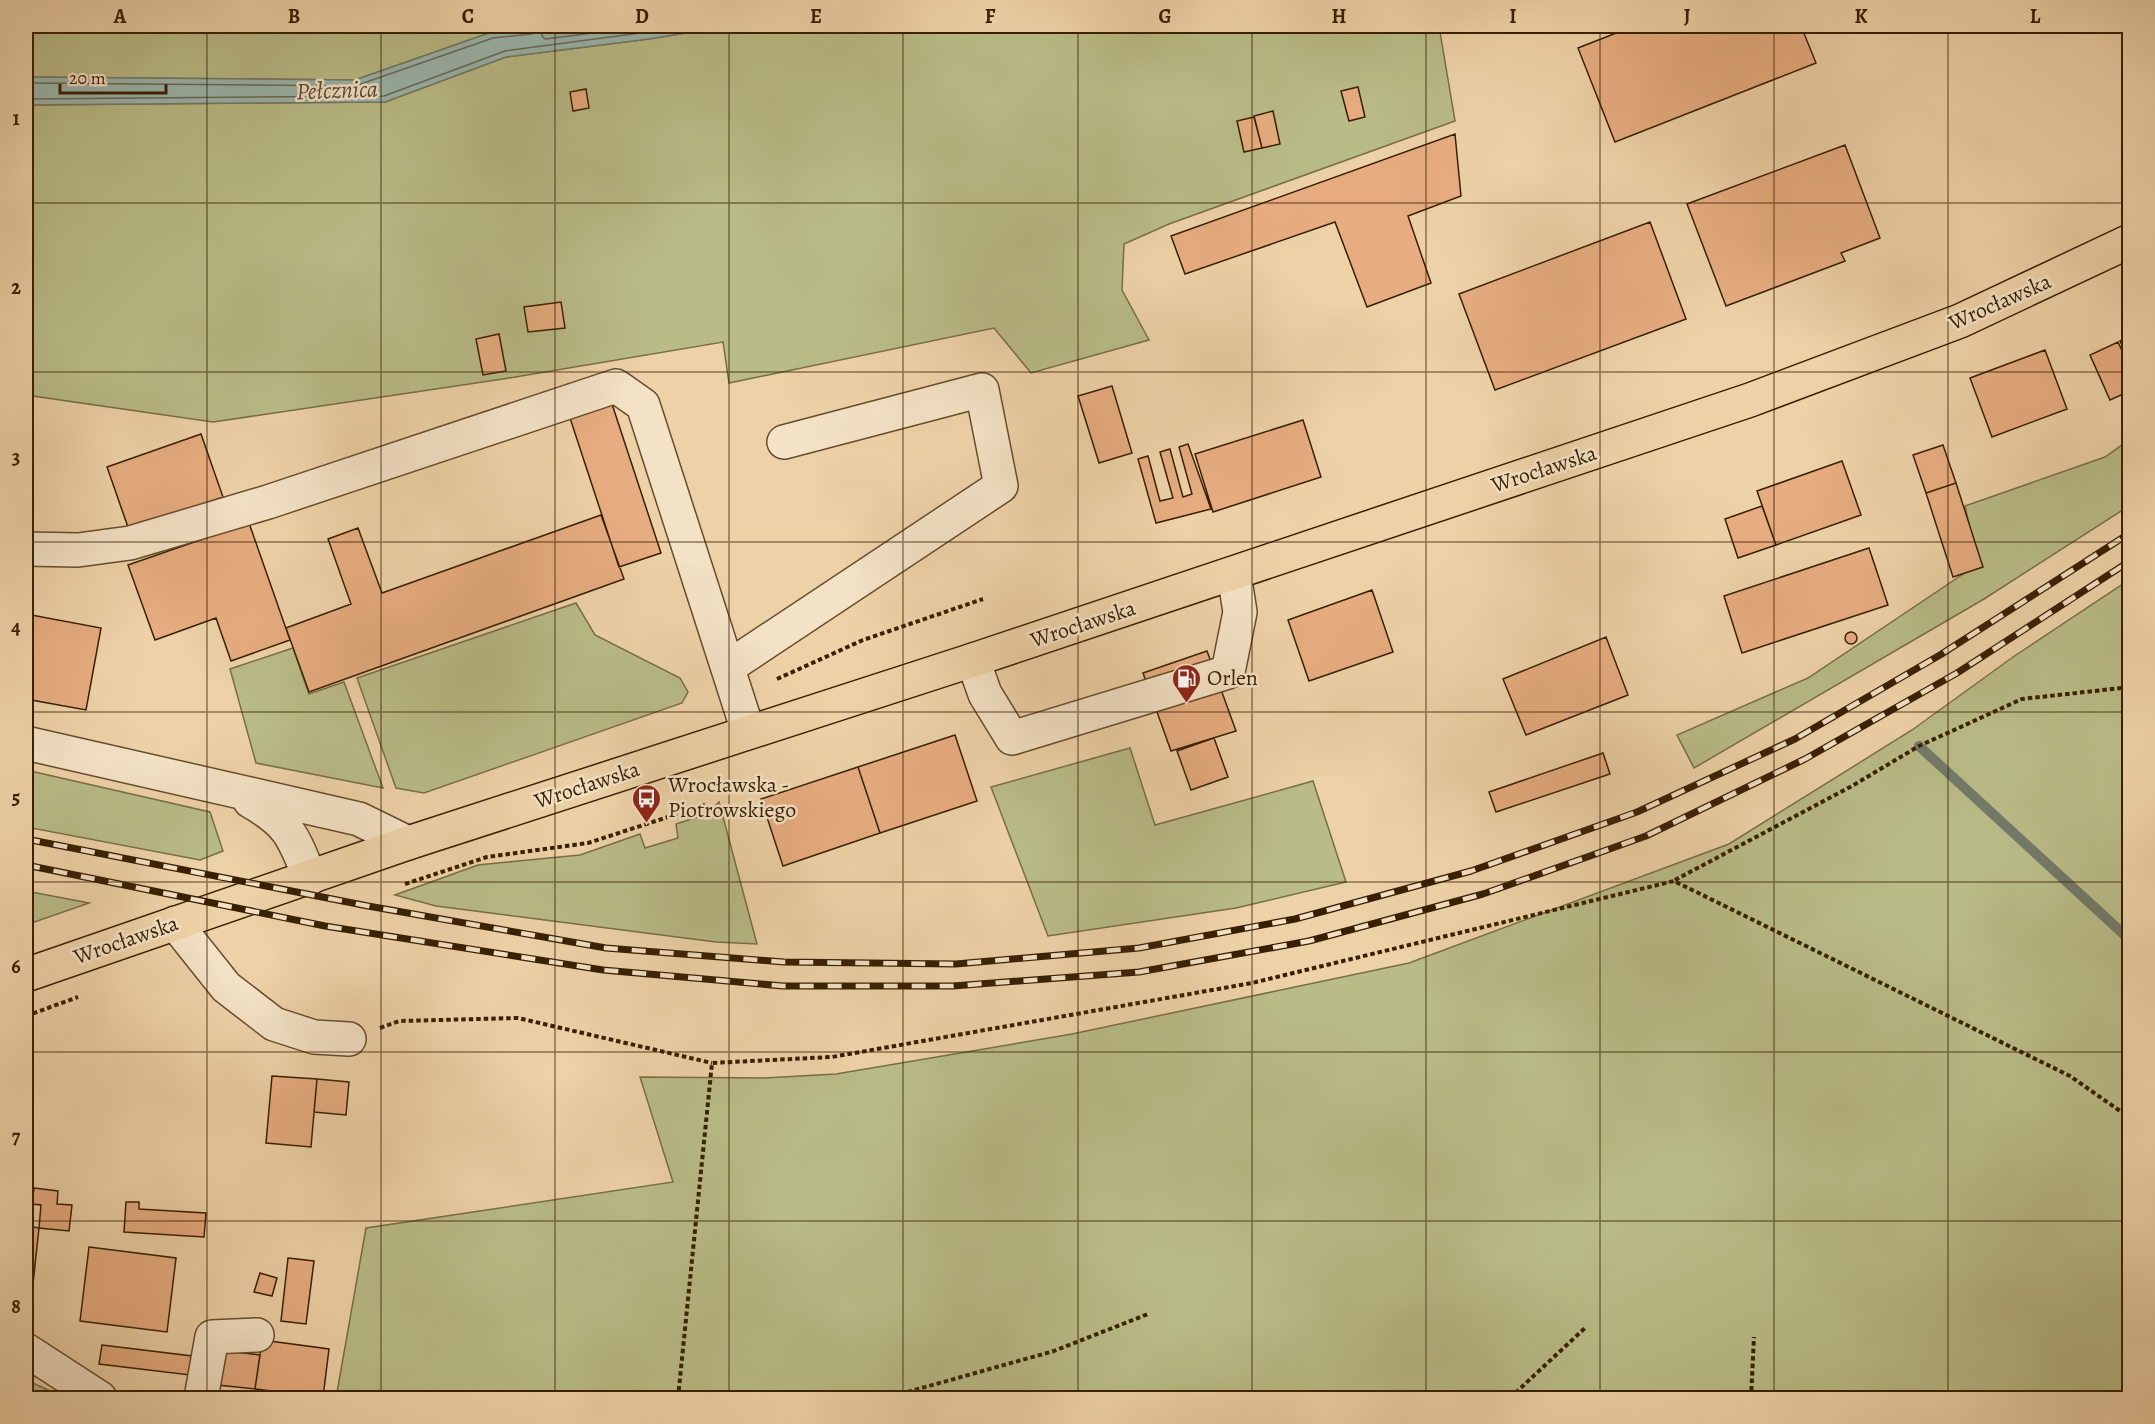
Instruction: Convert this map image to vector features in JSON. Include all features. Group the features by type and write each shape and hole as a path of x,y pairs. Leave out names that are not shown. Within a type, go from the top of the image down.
{"main road":[{"name":"Wrocławska","path":"26,975 408,843 1234,574 1750,400 1960,321 2130,241"}],"street":[{"path":"26,549 78,550 130,543 268,502 616,386 643,405 734,681 748,731"},
{"path":"734,681 1001,486 982,390 784,442"},
{"path":"973,660 985,694 1012,738 1228,672 1240,612 1234,574"},
{"path":"26,743 359,819 408,843"},
{"path":"232,791 276,816 294,839 310,878"},
{"path":"174,923 226,987 274,1024 314,1037 349,1039"},
{"path":"201,1398 212,1337 257,1335"},
{"path":"26,1350 100,1398"}],"path":[{"path":"734,681 983,599"},
{"path":"349,1039 399,1021 518,1018 712,1063 832,1056 1252,983 1674,880 1852,786 1919,746 2022,699 2130,687"},
{"path":"487,857 588,843 705,805"},
{"path":"1674,880 2070,1076 2130,1118"},
{"path":"678,1398 712,1063"},
{"path":"886,1398 1054,1352 1148,1314"},
{"path":"1510,1398 1586,1327"},
{"path":"1751,1398 1754,1337"}],"green space":[{"path":"26,26 562,26 492,32 355,80 26,77"},
{"path":"728,26 1439,26 1455,121 1169,224 1124,244 1122,290 1149,340 1031,373 994,328 729,383 723,342 503,379 213,422 26,395 26,105 385,102 506,57 649,39"},
{"path":"2129,440 2129,506 1984,599 1694,768 1677,735 1808,678 1978,564 1965,506 2105,457"},
{"path":"2129,580 2129,1398 336,1398 366,1228 673,1182 640,1077 764,1078 836,1074 1072,1034 1409,963 1729,844 1912,730 2013,657"},
{"path":"576,603 595,635 680,678 688,692 682,703 424,793 396,788 357,678"},
{"path":"293,648 309,694 344,682 383,788 256,763 230,669"},
{"path":"1130,748 1155,825 1313,781 1346,882 1236,908 1048,936 991,787"},
{"path":"26,770 210,812 223,851 200,860 26,827"},
{"path":"719,802 757,944 716,942 436,906 395,895 478,865 580,855 640,834 645,848 678,838 676,824 707,814"},
{"path":"26,891 89,903 26,925"},
{"path":"26,1380 66,1398 26,1398"}],"water":[{"name":"Pełcznica","path":"562,26 728,26 649,39 506,57 385,102 26,105 26,77 355,80 492,32"}],"building":[{"path":"1634,26 1801,26 1816,63 1615,142 1578,48"},
{"path":"1358,87 1365,117 1349,121 1341,91"},
{"path":"586,89 589,108 573,111 570,92"},
{"path":"1273,111 1280,144 1262,148 1254,116"},
{"path":"1254,117 1262,148 1244,152 1237,121"},
{"path":"1455,134 1461,196 1408,216 1431,283 1367,307 1335,222 1185,274 1171,236"},
{"path":"1845,145 1880,238 1841,253 1845,261 1726,306 1687,204"},
{"path":"1650,222 1686,319 1495,390 1459,294"},
{"path":"561,302 565,328 528,332 524,307"},
{"path":"499,334 506,371 483,375 476,339"},
{"path":"2130,337 2130,363 2120,341"},
{"path":"2118,342 2130,368 2130,391 2110,400 2090,355"},
{"path":"2045,350 2067,409 1992,437 1970,378"},
{"path":"1112,386 1132,453 1099,463 1078,396"},
{"path":"611,401 661,553 619,567 569,415"},
{"path":"1303,420 1321,477 1213,512 1195,454"},
{"path":"201,434 223,497 129,530 107,467"},
{"path":"1188,444 1211,509 1156,523 1138,459 1148,456 1160,501 1173,498 1160,452 1170,449 1183,497 1192,494 1179,447"},
{"path":"1943,445 1956,483 1926,493 1913,455"},
{"path":"1842,461 1861,515 1776,545 1757,491"},
{"path":"1956,483 1983,567 1953,577 1926,493"},
{"path":"1762,506 1776,545 1738,558 1725,519"},
{"path":"601,515 624,579 309,692 286,628 351,604 328,539 358,528 382,593"},
{"path":"249,523 290,640 231,661 216,618 155,640 128,565"},
{"path":"1869,548 1888,605 1742,653 1724,596"},
{"path":"1372,590 1393,652 1309,681 1288,620"},
{"path":"26,614 101,628 86,710 26,699"},
{"path":"1851,632 1857,638 1851,644 1845,638"},
{"path":"1606,637 1628,695 1526,735 1503,679"},
{"path":"1207,651 1236,731 1171,751 1143,673"},
{"path":"955,735 977,801 880,833 858,767"},
{"path":"1214,738 1228,777 1191,790 1177,751"},
{"path":"1603,753 1610,774 1496,812 1489,792"},
{"path":"858,767 880,833 783,866 761,799"},
{"path":"272,1076 317,1079 311,1147 266,1143"},
{"path":"317,1079 349,1082 346,1115 314,1112"},
{"path":"34,1188 58,1191 57,1204 72,1205 69,1231 39,1228 41,1205 32,1204"},
{"path":"126,1202 139,1202 139,1209 206,1213 204,1237 124,1232"},
{"path":"26,1226 39,1228 33,1284 26,1283"},
{"path":"89,1247 176,1258 167,1332 80,1321"},
{"path":"288,1258 314,1261 306,1324 281,1321"},
{"path":"260,1273 277,1278 272,1296 254,1292"},
{"path":"262,1340 329,1349 323,1397 255,1389"},
{"path":"102,1345 192,1356 190,1375 99,1364"},
{"path":"212,1349 260,1355 255,1389 208,1384"}],"waterway":[{"path":"1919,746 2130,940"}],"railway":[{"path":"26,839 368,906 606,948 784,962 956,964 1139,948 1295,919 1471,871 1637,812 1795,739 1940,655 2130,533"},
{"path":"26,865 325,926 603,970 783,986 953,986 1139,972 1309,941 1483,894 1646,836 1805,759 1957,673 2130,561"}],"place":[{"name":"Orlen","path":"1186,704"},
{"name":"Wrocławska - Piotrowskiego","path":"647,824"}]}
